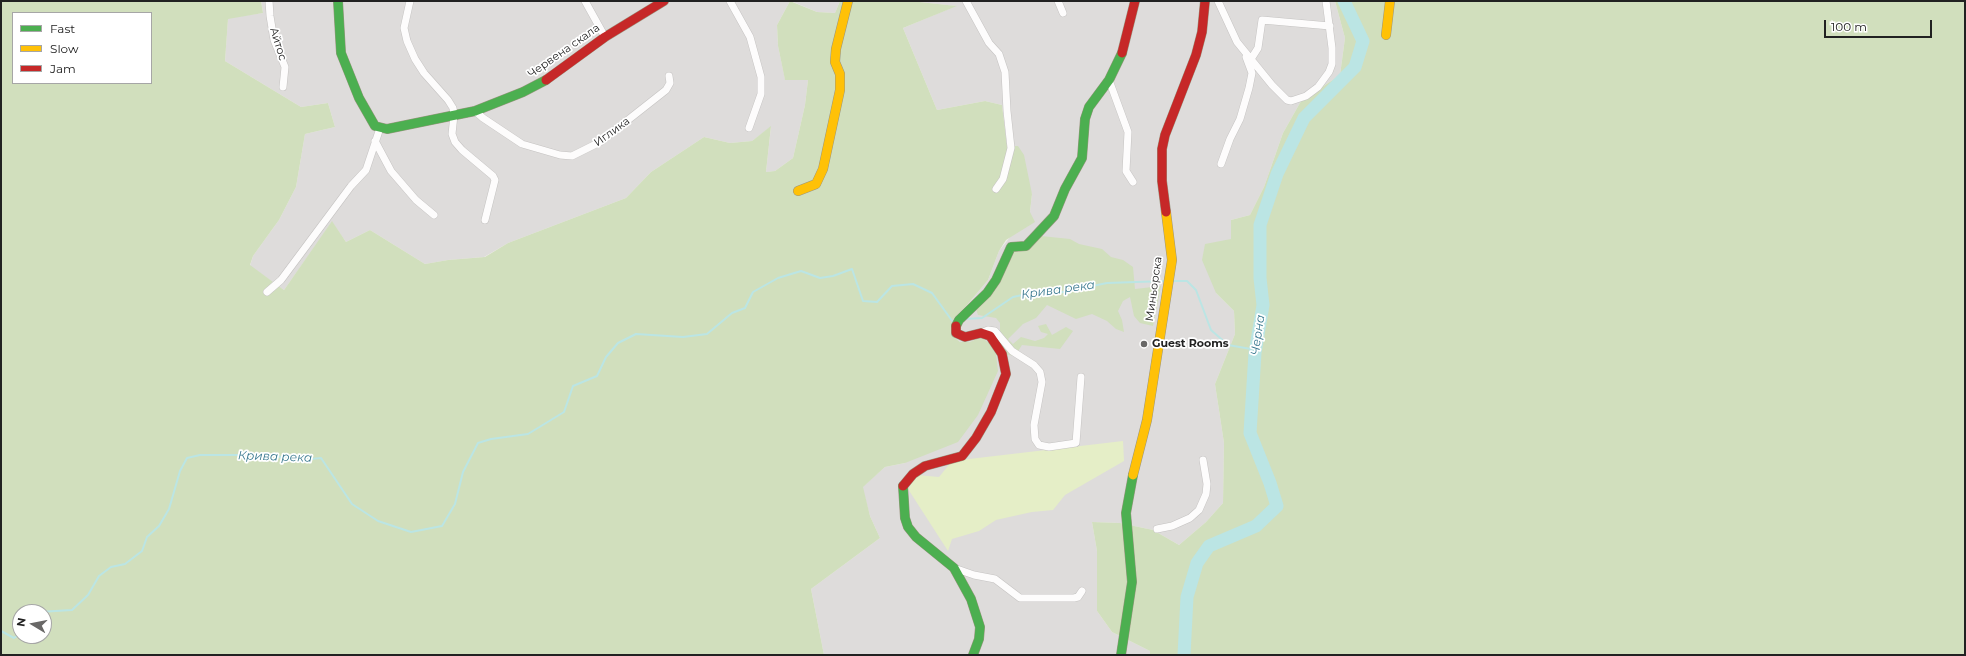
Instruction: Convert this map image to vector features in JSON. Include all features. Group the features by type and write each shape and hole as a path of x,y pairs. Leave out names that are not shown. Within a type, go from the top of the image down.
{"street":[{"name":"Айтос","path":"269,1 274,40 285,67 284,87"},
{"path":"267,292 281,280 351,186 366,170 380,128 375,126 359,98 341,54 338,1"},
{"path":"410,1 404,28 407,41 424,73 448,100 454,115 452,134 455,142 462,150 493,176 495,180 485,220"},
{"path":"586,1 604,37"},
{"name":"Червена скала","path":"380,128 388,129 476,111 523,92 548,79 604,37 664,1"},
{"path":"730,1 750,37 761,77 761,94 749,128"},
{"path":"798,191 816,184 823,169 840,90 840,74 835,62 836,49 848,1"},
{"path":"966,1 989,43 999,54 1005,72 1006,111 1011,148 1003,179 996,189"},
{"path":"1058,1 1063,13"},
{"path":"1081,377 1076,443 1049,447 1039,445 1034,434 1042,382 1040,372 1034,365 1012,352 995,331 988,330 965,337 956,333 956,325 959,320 987,293 996,280 1011,247 1026,246 1054,216 1065,189 1082,158 1085,119 1089,107 1109,80 1124,49 1135,1"},
{"name":"Миньорска","path":"1121,655 1132,582 1126,513 1127,501 1147,420 1170,273 1171,248 1162,181 1162,149 1165,135 1196,55 1202,32 1205,1"},
{"path":"1218,1 1229,29 1244,51 1287,100 1291,101 1306,96 1318,87 1329,72 1332,64 1330,26 1326,1"},
{"path":"1386,35 1390,1"},
{"path":"1251,59 1258,48 1262,20 1330,26"},
{"path":"1220,164 1240,119 1251,80 1251,69 1244,51"},
{"name":"Иглика","path":"476,111 483,118 522,144 560,155 572,156 600,142 666,90 670,83 669,76"},
{"path":"1109,80 1128,132 1126,171 1133,182"},
{"path":"376,141 391,171 416,200 434,215"},
{"path":"973,655 979,638 980,627 971,599 954,568 940,555 916,537 908,527 905,518 903,486 913,474 925,466 962,456 976,438 991,412 1006,374 1005,364 997,345 990,336 981,333"},
{"path":"1158,529 1178,524 1195,515 1199,510 1206,494 1207,484 1203,460"},
{"path":"954,568 974,575 995,579 1020,598 1074,598 1078,596 1082,590"}],"shaded area":[{"path":"261,1 790,1 777,25 778,46 785,79 808,80 805,105 793,158 775,171 766,172 771,127 752,141 730,143 704,137 651,172 626,198 508,243 484,257 448,260 425,264 370,230 346,242 332,222 284,290 250,266 253,256 279,220 296,187 305,134 335,127 328,103 301,107 225,61 228,18 263,13"},
{"path":"791,1 840,1 835,13 817,12"},
{"path":"910,1 1335,1 1345,38 1340,75 1301,101 1283,133 1264,187 1250,215 1231,220 1232,239 1216,293 1234,311 1235,334 1215,384 1224,443 1223,503 1206,522 1179,545 1153,530 1120,523 1092,522 1097,551 1097,611 1112,632 1150,651 1150,655 824,655 811,589 880,538 870,516 862,487 885,467 905,463 970,342 960,342 953,336 951,327 954,318 988,280 999,251 1030,212 1032,194 1007,146 1002,105 985,101 937,110 903,28 956,6"}],"green space":[{"path":"1,1 261,1 263,13 228,19 225,61 301,107 328,103 335,127 305,134 296,187 279,220 253,256 250,265 284,290 332,221 346,242 370,230 425,264 448,260 485,257 508,243 626,198 651,172 704,137 730,143 752,141 771,126 766,172 775,171 793,158 805,105 808,80 785,80 778,46 777,25 790,1 817,12 835,13 840,1 910,1 957,6 903,28 937,110 985,101 1002,105 1007,146 1018,146 1024,155 1032,194 1030,212 1035,222 1006,240 999,251 988,280 954,318 951,327 953,336 960,342 970,342 981,337 990,344 996,354 998,371 978,415 958,442 905,463 885,467 863,487 870,516 880,538 811,589 824,655 1,655"},
{"path":"1335,1 1965,1 1965,655 1150,655 1150,651 1112,632 1097,611 1097,551 1092,522 1120,523 1153,530 1179,545 1206,522 1223,503 1224,443 1215,384 1235,334 1234,311 1216,293 1202,260 1205,244 1231,239 1231,220 1250,215 1264,187 1283,133 1301,101 1340,75 1345,38"},
{"path":"1041,236 1070,239 1079,244 1102,249 1111,257 1123,260 1133,267 1135,289 1161,286 1153,326 1140,323 1134,316 1130,297 1123,301 1118,311 1122,320 1124,332 1116,329 1107,321 1092,314 1076,319 1047,305 1036,318 1023,324 1008,339 1013,344 1021,337 1035,341 1044,338 1048,334 1041,332 1038,326 1046,324 1052,335 1066,327 1073,331 1060,349 1022,345 1015,356 1004,354 1000,323 996,318 978,315 975,306 1012,246 1018,241 1025,243"},
{"path":"1123,441 1124,461 1065,495 1053,510 1032,512 996,520 979,531 952,539 948,551 908,489 917,475 939,477 952,461"}],"waterway":[{"name":"Черна","path":"1184,655 1187,597 1197,563 1209,546 1256,526 1277,506 1270,483 1250,433 1255,353 1263,305 1260,278 1260,225 1277,174 1304,118 1355,67 1363,41 1344,1"},
{"name":"Крива река","path":"52,611 72,610 88,595 99,576 111,567 125,564 142,551 147,537 159,526 169,509 180,471 187,458 200,455 268,455 301,460 321,458 352,504 378,521 411,532 442,526 455,504 463,472 478,443 491,439 528,434 564,412 573,386 597,376 606,357 618,343 636,334 683,337 707,334 732,313 745,308 753,292 778,278 801,271 820,278 833,276 852,269 863,301 877,302 892,286 913,284 932,293 953,322 955,321"},
{"name":"Крива река","path":"965,319 982,318 1013,297 1032,293 1058,293 1107,283 1166,281"},
{"name":"Крива река","path":"1173,281 1187,281 1196,290 1211,330 1228,345 1251,349 1255,353"},
{"name":"Крива река","path":"1,631 12,637"}],"traffic: fast":[{"path":"338,1 341,53 359,98 375,126 387,129 475,111 523,92 546,80"},
{"path":"956,326 959,320 987,293 996,280 1011,247 1026,246 1054,216 1065,189 1082,158 1085,119 1089,107 1109,80 1122,53"},
{"path":"1121,655 1132,582 1126,513 1133,475"},
{"path":"903,486 905,518 908,527 916,537 954,568 971,599 980,627 979,639 973,655"}],"traffic: slow":[{"path":"798,191 816,184 823,169 840,90 840,74 835,62 836,49 848,1"},
{"path":"1386,35 1390,1"},
{"path":"1133,475 1147,420 1172,260 1166,212"}],"traffic: jam":[{"path":"546,80 605,37 664,1"},
{"path":"1122,53 1135,1"},
{"path":"1166,212 1162,181 1162,149 1165,135 1196,55 1202,32 1205,1"},
{"path":"903,486 913,474 925,466 962,456 976,438 991,412 1006,374 1002,354 990,336 981,333 965,337 956,333 956,326"}],"place":[{"name":"Guest Rooms","path":"1144,344"}]}
